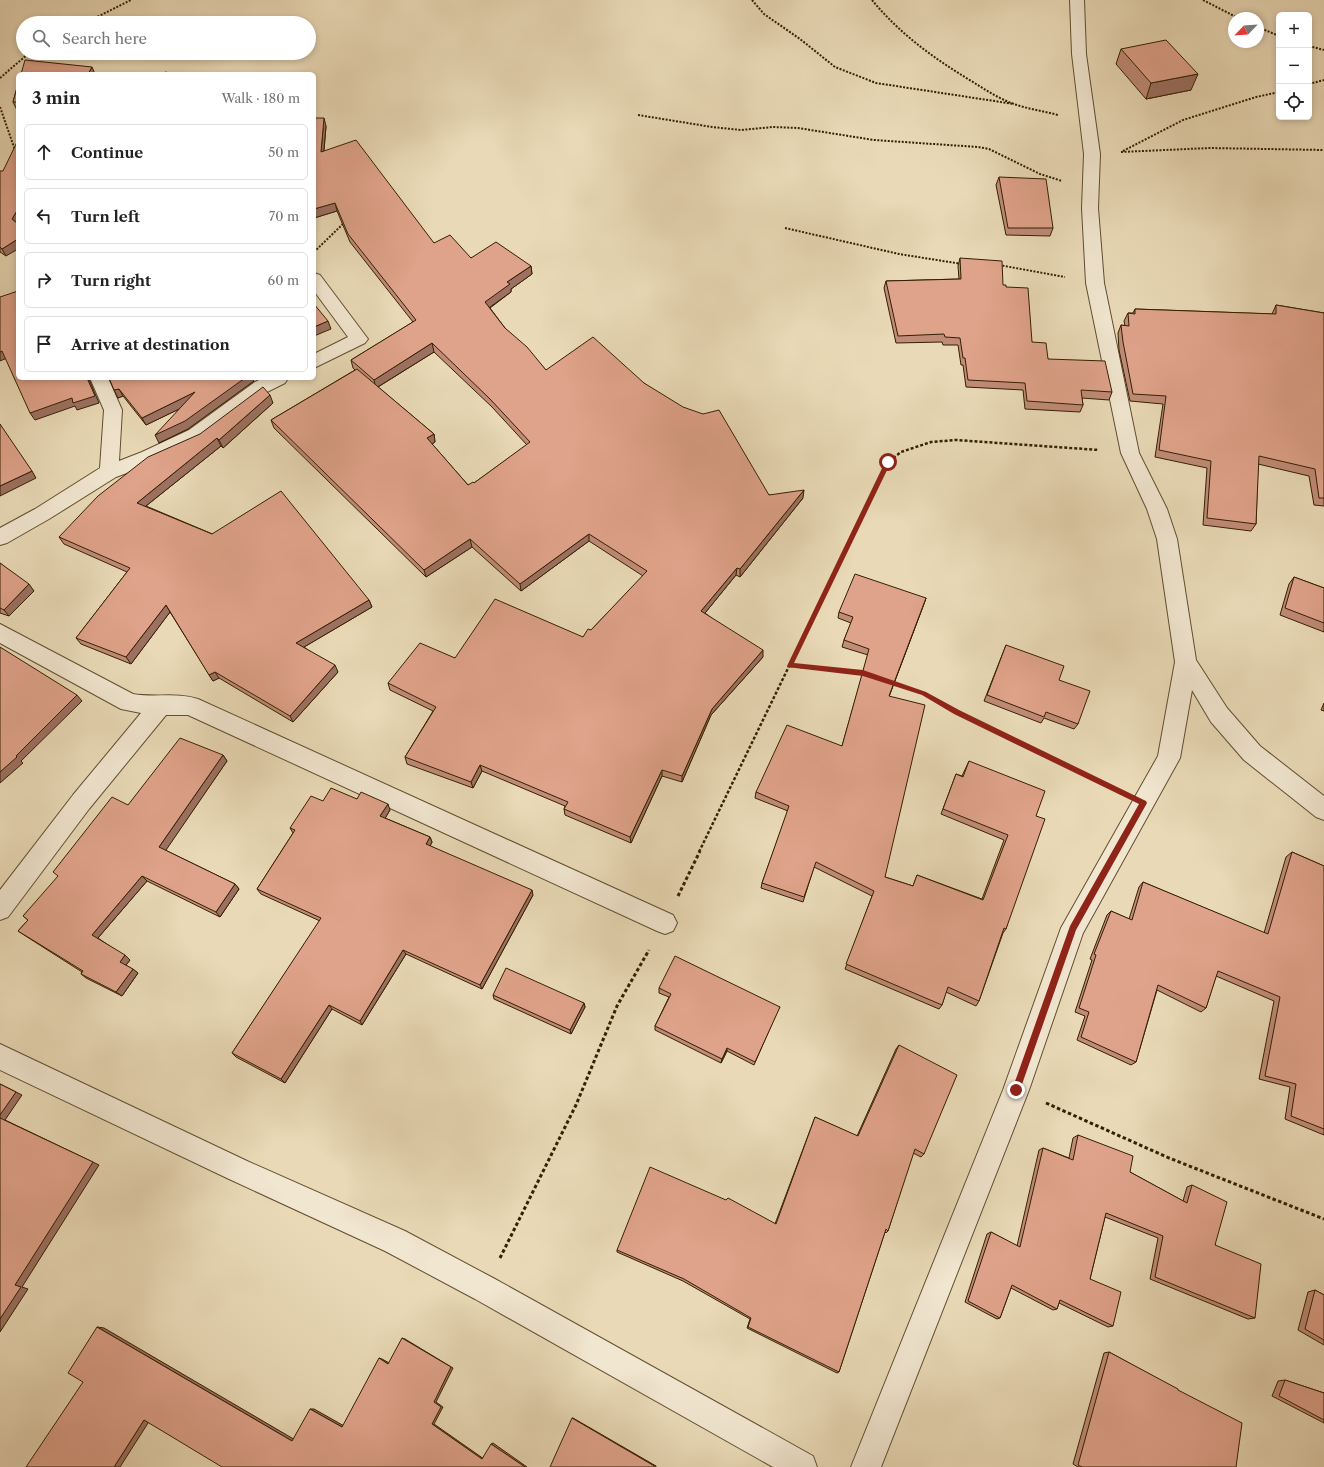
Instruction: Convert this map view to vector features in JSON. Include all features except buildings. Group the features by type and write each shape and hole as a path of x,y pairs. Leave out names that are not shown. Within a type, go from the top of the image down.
{"street":[{"path":"866,1467 1016,1090 1073,928 1169,758 1186,662 1167,539 1157,509 1130,452 1095,283 1090,208 1092,154 1079,54 1077,0"},
{"path":"316,282 358,339 316,361"},
{"path":"100,380 113,410 109,472"},
{"path":"0,537 42,514 109,472 149,457 196,435 261,387 275,380"},
{"path":"0,633 129,702 142,705 162,704 190,706 665,923"},
{"path":"1186,662 1219,715 1252,753 1324,810"},
{"path":"0,909 81,802 162,704"},
{"path":"0,1057 238,1170 395,1242 485,1289 802,1467"}],"path":[{"path":"99,16 131,0"},
{"path":"752,0 764,14 800,39 835,67 876,83 1014,104 1088,122"},
{"path":"872,0 883,15 913,43 944,65 987,91 1014,104"},
{"path":"1203,0 1228,13"},
{"path":"1264,30 1276,35"},
{"path":"1312,47 1324,50"},
{"path":"0,78 21,60"},
{"path":"1312,83 1324,80"},
{"path":"1122,152 1183,120 1256,97 1276,93"},
{"path":"0,107 16,152"},
{"path":"638,115 740,130 773,127 798,128 874,140 978,147 989,149 1040,174 1091,190"},
{"path":"1092,154 1210,148 1324,150"},
{"path":"316,251 324,245 334,230 346,222"},
{"path":"785,228 899,254 962,264"},
{"path":"993,264 1095,283"},
{"path":"485,1289 576,1105 617,1006 665,923 888,462 901,452 931,442 956,440 1130,452"},
{"path":"790,666 863,673 870,675"},
{"path":"890,682 924,694 957,712 1144,803"},
{"path":"1016,1090 1169,1158 1324,1219"}],"route":[{"path":"888,462 790,666 863,673 924,694 957,712 1144,803 1073,928 1016,1090"}]}
